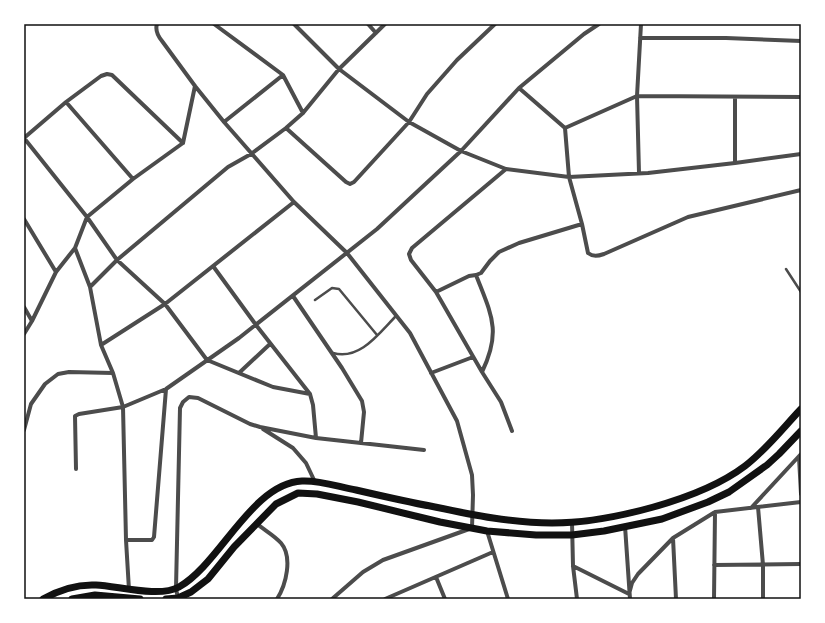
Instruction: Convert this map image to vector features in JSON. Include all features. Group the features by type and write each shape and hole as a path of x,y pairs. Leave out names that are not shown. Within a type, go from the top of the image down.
{"main road":[{"path":"43,599 54,593 75,587 94,585 117,587 129,590 160,591 176,588 199,572 231,532 265,496 284,485 300,481 315,482 472,515 520,521 553,523 603,518 627,513 704,490 728,478 745,466 771,442 801,409"},
{"path":"166,599 178,598 191,592 208,579 256,523 276,504 298,493 317,494 358,502 440,522 487,531 536,535 572,535 604,531 662,519 730,492 767,465 801,430"},
{"path":"72,599 95,595 112,598 140,599"}],"street":[{"path":"157,24 156,27 158,34 195,86 224,122 294,202 346,253 410,333 457,421 472,475 472,528 383,560 363,572 332,599"},
{"path":"214,24 283,75 303,113"},
{"path":"294,24 339,69 409,122 462,151 506,169 569,177 639,173 735,163 801,154"},
{"path":"368,24 376,33"},
{"path":"90,287 117,260 228,167 251,154 286,128 303,113 339,69 385,24"},
{"path":"286,128 350,184 354,182 409,122 427,94 457,60 495,24"},
{"path":"76,469 75,416 79,414 123,408 166,390 240,338 377,229 462,151 519,88 584,34 599,24"},
{"path":"639,173 637,96 641,24"},
{"path":"640,38 726,38 801,41"},
{"path":"183,143 112,75 107,74 101,76 66,102 24,138 87,217 117,260 165,304 207,360 240,372 273,387 310,394"},
{"path":"224,122 283,75"},
{"path":"24,334 56,272 75,248 87,217 133,179 183,143 195,86"},
{"path":"519,88 565,128 569,177 582,224 588,253 593,256 600,256 688,216 801,190"},
{"path":"565,128 637,96 801,97"},
{"path":"735,97 735,163"},
{"path":"66,102 133,179"},
{"path":"506,169 412,248 410,254 411,260 436,292 482,372 502,402 512,432"},
{"path":"101,345 165,304 294,202"},
{"path":"24,219 56,272"},
{"path":"436,292 469,276 476,276 500,252 506,249 519,243 582,224"},
{"path":"75,248 90,287 101,345 113,372 123,408 126,540 129,590"},
{"path":"213,266 270,344 310,394 313,405 316,438"},
{"path":"476,276 492,316 494,329 490,356 482,372"},
{"path":"293,296 362,401 364,412 361,443"},
{"path":"24,307 32,321"},
{"path":"240,372 270,344"},
{"path":"431,373 473,356"},
{"path":"24,430 31,404 45,384 58,374 113,372"},
{"path":"126,540 152,540 154,537 166,390"},
{"path":"178,598 176,588 180,408 183,402 189,398 198,398 250,424 260,427 316,438 424,450"},
{"path":"260,427 293,448 306,464 315,482"},
{"path":"800,455 801,494"},
{"path":"750,509 800,455"},
{"path":"629,594 632,583 638,574 673,538 715,512 801,502"},
{"path":"758,507 763,599"},
{"path":"714,599 715,512"},
{"path":"572,521 573,566 577,599"},
{"path":"256,523 281,543 286,552 287,563 285,581 277,599"},
{"path":"626,526 630,599"},
{"path":"487,531 508,599"},
{"path":"673,538 676,599"},
{"path":"385,599 493,552"},
{"path":"714,565 801,564"},
{"path":"573,566 629,594"},
{"path":"436,576 445,599"}],"lane":[{"path":"786,269 801,292"},
{"path":"315,300 332,288 339,289 377,335"},
{"path":"330,352 339,355 360,351 396,316"}]}
